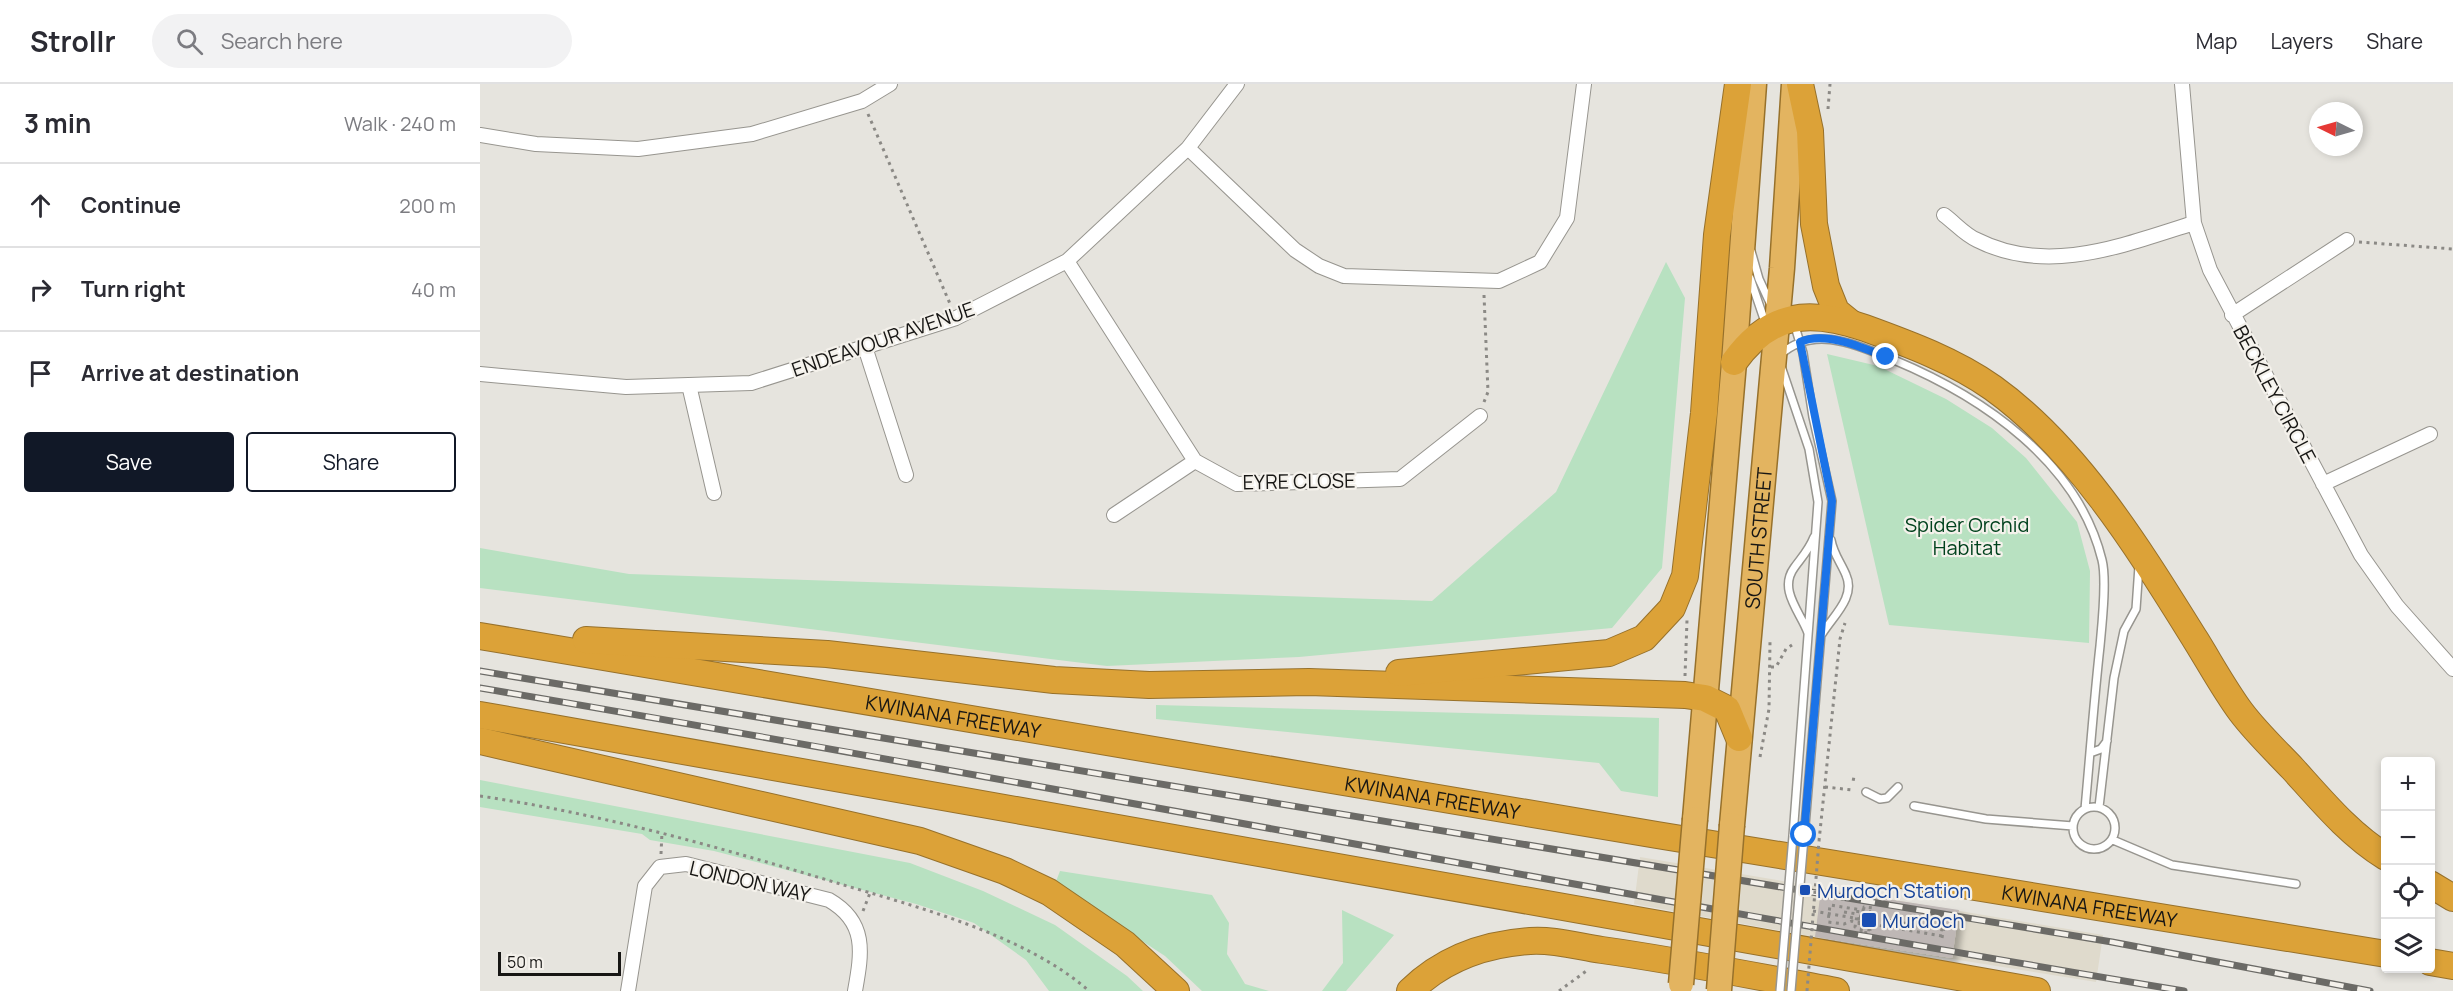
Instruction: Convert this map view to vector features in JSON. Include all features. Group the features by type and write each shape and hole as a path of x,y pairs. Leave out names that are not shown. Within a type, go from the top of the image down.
{"highway":[{"path":"1309,682 1609,653 1644,638 1672,608 1685,576 1704,413 1717,235 1738,84"},
{"name":"SOUTH STREET","path":"1681,988 1695,819 1695,691 1734,362 1754,84"},
{"name":"SOUTH STREET","path":"1719,991 1739,738 1781,329 1782,268 1794,84"},
{"path":"1800,84 1810,131 1814,224 1826,286 1836,311 1852,324"},
{"path":"1734,362 1748,342 1813,316 1852,324 1899,340 1945,361 1993,388 2063,450 2137,546 2241,712 2341,822 2381,853"},
{"path":"480,635 827,654 1077,681 1149,685 1309,682 1684,695 1695,691 1727,709 1739,738"},
{"name":"KWINANA FREEWAY","path":"480,635 1551,818 2381,953"},
{"path":"480,715 2037,991"},
{"path":"480,741 931,845 1005,872 1049,892 1125,944 1176,991"},
{"path":"2435,887 2453,898"},
{"path":"1410,991 1438,968 1458,957 1506,944 1533,940 1646,956 1836,991"},
{"path":"2435,963 2453,966"}],"street":[{"path":"480,135 537,144 638,149 752,134 862,101 890,84"},
{"name":"ENDEAVOUR AVENUE","path":"480,374 627,387 751,383 956,318 1067,261 1188,148 1237,84"},
{"name":"BECKLEY CIRCLE","path":"2182,84 2194,223 2210,270 2361,555 2397,606 2453,669"},
{"path":"1188,148 1295,250 1319,266 1344,276 1499,281 1540,262 1567,218 1580,85"},
{"path":"1944,215 1975,240 2001,251 2037,258 2109,249 2194,223"},
{"path":"2232,315 2347,240"},
{"name":"EYRE CLOSE","path":"1067,261 1195,461 1237,484 1400,478 1480,416"},
{"path":"864,347 906,475"},
{"path":"689,385 714,493"},
{"path":"2323,484 2430,435"},
{"path":"1114,515 1195,461"},
{"name":"LONDON WAY","path":"660,867 686,864 829,900 844,909 857,927 861,958 855,991"},
{"path":"628,991 645,886 660,867"}],"lane":[{"path":"1744,216 1745,251 1752,285 1781,329 1814,472 1818,502 1811,616 1780,991"},
{"path":"1744,216 1759,279 1790,346 1814,337"},
{"path":"1781,329 1869,350 1939,378 1989,411 2053,466 2085,511 2103,562 2102,627 2085,809"},
{"path":"1781,329 1800,342 1832,501 1791,991"},
{"path":"1820,638 1842,606 1849,581 1833,549 1829,531"},
{"path":"1809,636 1791,600 1788,582 1816,532"},
{"path":"2099,807 2119,647 2124,631 2136,609 2140,578 2137,546"},
{"path":"1801,561 1815,556 1827,557 1841,566"},
{"path":"1796,607 1811,616 1822,616 1842,606"},
{"path":"2090,753 2101,749 2108,739"},
{"path":"1866,792 1880,798 1887,798 1898,787"},
{"path":"1914,806 1986,819 2073,826"},
{"path":"2099,807 2111,814 2115,820 2113,840 2102,849 2087,849 2076,840 2073,826 2079,813 2085,809 2099,807"},
{"path":"2113,840 2172,865 2296,884"}],"path":[{"path":"862,101 956,318"},
{"path":"2347,240 2453,249"},
{"path":"1480,416 1488,392 1483,281"},
{"path":"1681,614 1688,622 1695,691"},
{"path":"1772,667 1776,667 1786,649 1792,645"},
{"path":"1824,787 1853,790"},
{"path":"660,867 662,832"},
{"path":"1807,991 1819,841"},
{"path":"1830,905 1876,918 1944,929 1942,937 1875,924 1852,921 1844,924 1828,922 1829,914 1830,905"},
{"path":"1813,911 1859,922"},
{"path":"1859,922 1843,922 1844,911 1861,913"},
{"path":"1861,913 1855,927 1862,928 1870,930 1869,933 1861,932 1859,922 1861,913"}],"shaded area":[{"path":"1640,857 2103,935 2096,982 1815,937 1634,904"}],"green space":[{"path":"1666,262 1685,298 1662,568 1612,628 1299,657 1107,666 480,588 480,548 629,574 1432,601 1556,492"},
{"name":"Spider Orchid Habitat","path":"1827,354 1878,366 1946,399 1992,428 2026,458 2077,522 2090,571 2089,643 1889,625"},
{"path":"1156,705 1659,718 1658,797 1621,791 1599,763 1156,719"},
{"path":"480,780 910,863 983,891 1055,925 1127,976 1143,991 1049,991 1026,960 974,923 916,904 714,851 650,840 642,834 480,807"},
{"path":"1060,871 1212,895 1229,923 1227,954 1245,984 1269,991 1202,991 1165,956 1055,884"},
{"path":"1342,910 1394,935 1346,991 1322,991 1343,963"}],"building":[{"path":"1821,889 1959,910 1952,958 1815,937"}],"railway":[{"path":"480,671 2112,942 2370,991"},
{"path":"480,688 906,762 1971,955 2184,991"}],"place":[{"name":"Murdoch Station","path":"1805,890"},
{"name":"Murdoch","path":"1869,920"}],"route":[{"path":"1804,835 1832,501 1813,417 1800,342 1814,337 1869,350 1886,357"}]}
